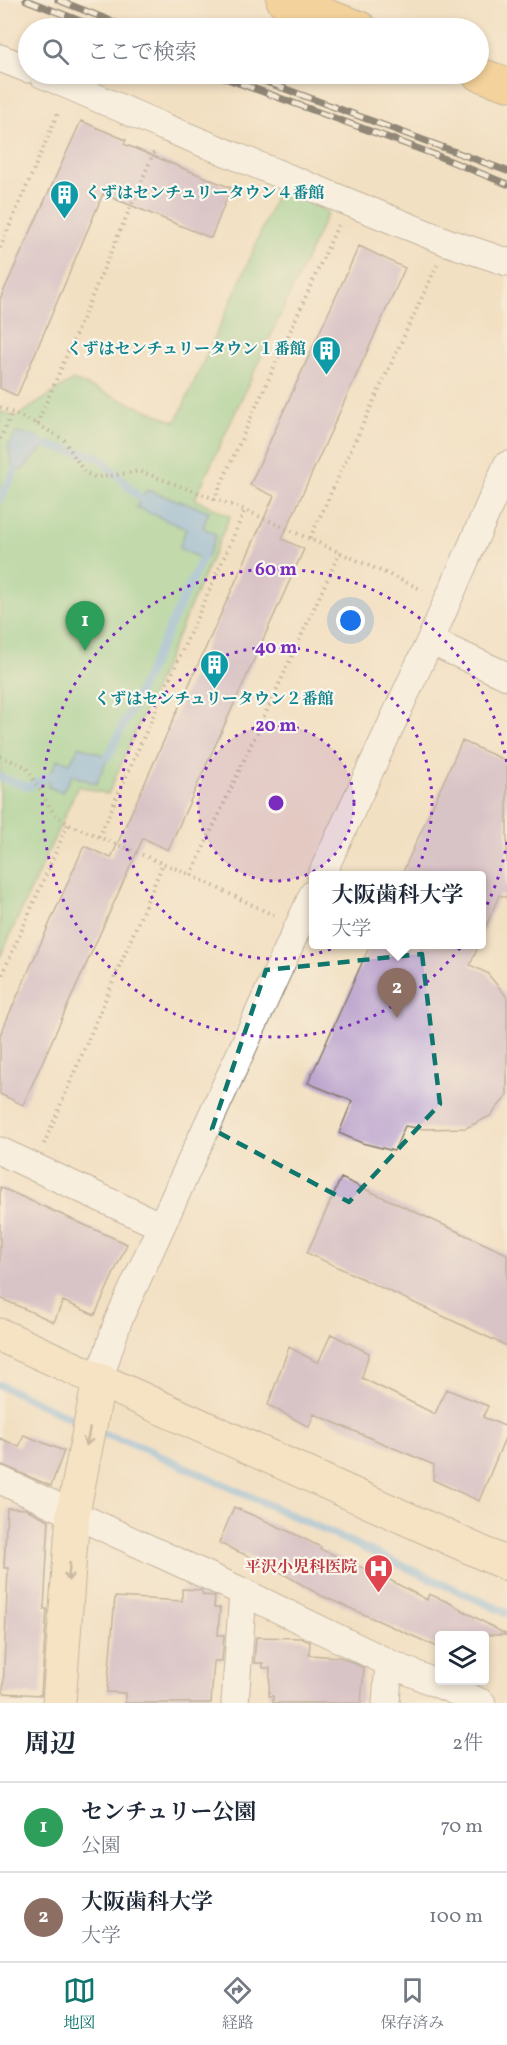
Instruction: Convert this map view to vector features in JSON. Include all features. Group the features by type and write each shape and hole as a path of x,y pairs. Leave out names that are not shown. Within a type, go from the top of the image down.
{"main road":[{"path":"283,0 332,18"},
{"path":"489,78 507,84"}],"street":[{"path":"0,58 18,65"},
{"path":"70,84 164,127 348,202 447,242 507,262"},
{"path":"323,871 430,642 507,465"},
{"path":"430,642 507,676"},
{"path":"59,1703 73,1513 99,1380 118,1321 309,903"},
{"path":"0,1151 161,1226"},
{"path":"0,1335 507,1564"},
{"path":"0,1480 243,1592 389,1663 482,1703"},
{"path":"235,1703 243,1592"},
{"path":"386,1703 389,1663"}],"path":[{"path":"0,248 70,84"},
{"path":"37,424 164,127"},
{"path":"214,500 348,202"},
{"path":"310,538 447,242"},
{"path":"0,407 37,424 64,440 84,472 95,477 139,471 245,510 448,602"},
{"path":"0,439 12,413"},
{"path":"99,837 245,510"},
{"path":"190,875 340,552"},
{"path":"0,756 26,766 54,814 68,824 162,866 190,875 298,926"},
{"path":"0,980 68,824"},
{"path":"34,1167 162,866"}],"highlighted area":[{"path":"422,954 440,1104 349,1202 212,1129 266,970"}],"green space":[{"path":"285,189 328,212 195,499 230,516 108,794 78,786 0,957 0,411 16,417 73,380 176,422 243,275 277,193"}],"water":[{"path":"16,433 37,436 46,445 23,469 14,472 8,446"},
{"path":"147,490 209,511 203,527 216,535 207,557 202,559 179,548 186,529 136,507"},
{"path":"79,746 108,757 96,784 72,775 62,792 48,787 49,776 58,759 70,763"}],"building":[{"name":"くずはセンチュリータウン４番館","path":"81,121 126,140 124,144 231,188 211,238 103,194 17,396 0,388 0,299"},
{"path":"359,246 405,268 282,539 304,549 168,850 143,838 23,1105 0,1094 0,1035 84,846 111,858 274,496 250,485"},
{"path":"462,741 507,761 507,898 499,895 486,926 486,871 403,871"},
{"path":"368,949 477,949 470,965 487,973 507,997 507,1096 490,1116 466,1128 424,1129 405,1126 394,1151 362,1143 339,1133 352,1101 308,1083"},
{"path":"341,1178 507,1254 507,1346 307,1253"},
{"path":"0,1187 127,1244 95,1315 63,1301 54,1322 0,1298"},
{"path":"331,1334 369,1353 362,1378 435,1414 446,1389 488,1406 483,1417 507,1427 507,1433 479,1501 433,1480 434,1465 314,1414 309,1427 268,1405 289,1347 318,1363"},
{"path":"24,1435 64,1451 51,1486 0,1464 0,1438 19,1447"},
{"path":"234,1507 386,1578 427,1600 429,1594 448,1602 507,1635 489,1635 489,1631 435,1631 435,1646 320,1595 268,1565 219,1543"},
{"path":"7,1508 26,1509 49,1520 44,1609 47,1609 41,1695 3,1693 8,1568 4,1568"},
{"path":"182,1589 201,1590 203,1595 215,1596 214,1608 220,1608 218,1635 224,1635 222,1661 214,1661 211,1703 125,1703 125,1693 107,1692 115,1597 182,1601"},
{"path":"256,1637 301,1638 310,1642 309,1655 340,1657 364,1668 361,1703 273,1703 273,1696 269,1696 270,1668 263,1668 263,1663 254,1663"}],"waterway":[{"path":"46,445 99,457 142,500"},
{"path":"0,499 14,472"},
{"path":"108,757 202,559"},
{"path":"0,777 28,787 49,776"},
{"path":"0,1385 81,1423"},
{"path":"97,1432 132,1443 507,1613"}],"railway":[{"path":"26,0 73,18"},
{"path":"58,0 104,18"},
{"path":"241,84 433,154 507,184"},
{"path":"272,84 507,171"}],"place":[{"name":"くずはセンチュリータウン４番館","path":"64,220"},
{"name":"くずはセンチュリータウン１番館","path":"327,376"},
{"name":"センチュリー公園","path":"85,651"},
{"name":"くずはセンチュリータウン２番館","path":"214,690"},
{"name":"大阪歯科大学","path":"397,1018"},
{"name":"平沢小児科医院","path":"378,1594"}]}
